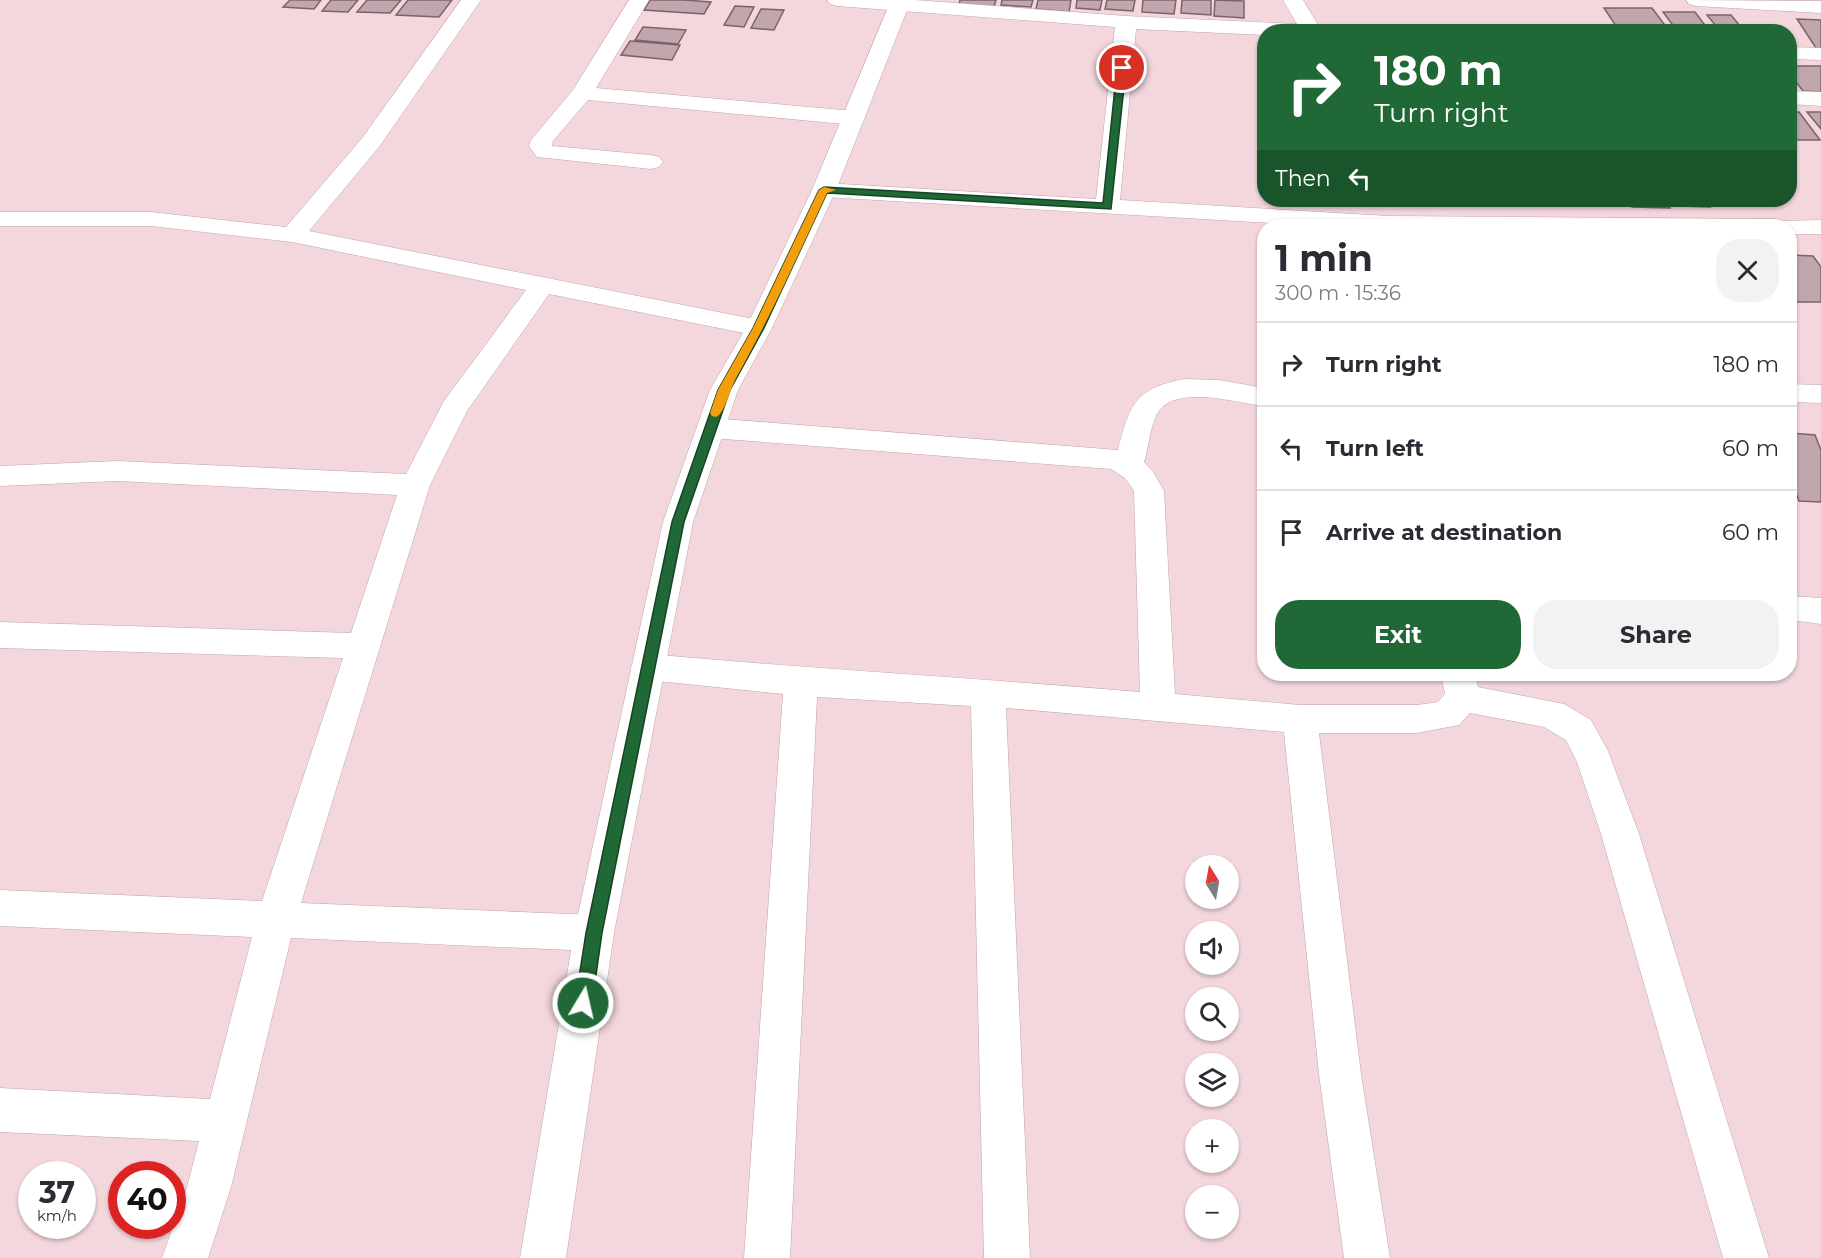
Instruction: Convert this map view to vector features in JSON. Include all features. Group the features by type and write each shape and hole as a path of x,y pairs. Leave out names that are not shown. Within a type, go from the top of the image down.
{"street":[{"path":"292,235 371,142 471,0"},
{"path":"639,0 582,93 542,140 540,146 545,152 651,162"},
{"path":"837,0 1126,22 1257,28"},
{"path":"1293,0 1308,24"},
{"path":"1696,0 1821,7"},
{"path":"543,1258 594,933 678,522 724,390 759,328 824,190 900,3"},
{"path":"1107,206 1126,22"},
{"path":"1797,53 1821,54"},
{"path":"582,93 854,118"},
{"path":"1797,98 1821,99"},
{"path":"824,190 1299,219"},
{"path":"0,219 151,219 292,235 759,328"},
{"path":"1797,227 1821,227"},
{"path":"185,1258 209,1187 276,919 415,485 454,408 543,285"},
{"path":"1130,464 1147,407 1160,393 1182,388 1222,390 1257,396"},
{"path":"1797,393 1821,394"},
{"path":"711,428 1115,459 1130,464 1142,474 1149,490 1158,707"},
{"path":"0,476 118,471 415,485"},
{"path":"1797,609 1821,611"},
{"path":"0,635 363,646"},
{"path":"648,667 801,682 988,693 1300,719 1417,719 1447,715 1461,686 1552,714 1579,730 1595,762 1620,834 1746,1258"},
{"path":"767,1258 801,682"},
{"path":"988,693 1007,1258"},
{"path":"1300,719 1340,1074 1367,1258"},
{"path":"0,908 594,933"},
{"path":"0,1110 225,1121"}],"building":[{"path":"290,0 321,0 314,9 283,7"},
{"path":"331,0 358,0 348,12 322,11"},
{"path":"367,0 401,0 390,13 357,12"},
{"path":"408,0 452,0 439,17 396,15"},
{"path":"650,0 711,2 704,14 644,10"},
{"path":"960,0 996,0 994,7 959,4"},
{"path":"1002,0 1033,0 1031,7 1001,5"},
{"path":"1038,0 1071,0 1069,12 1036,9"},
{"path":"1077,0 1102,0 1100,10 1076,8"},
{"path":"1107,0 1135,0 1133,11 1105,9"},
{"path":"1143,0 1176,0 1174,14 1142,12"},
{"path":"1182,0 1211,0 1211,15 1181,13"},
{"path":"1215,0 1244,1 1244,18 1214,16"},
{"path":"735,6 754,7 744,27 724,25"},
{"path":"1604,8 1652,8 1664,24 1615,24"},
{"path":"761,9 784,10 774,30 751,28"},
{"path":"1663,12 1695,12 1704,24 1672,24"},
{"path":"1707,15 1731,15 1738,24 1714,24"},
{"path":"1797,19 1821,20 1821,51 1818,51"},
{"path":"643,27 686,30 678,44 635,40"},
{"path":"630,41 680,45 672,60 621,55"},
{"path":"1797,66 1821,66 1821,92 1803,91 1797,83"},
{"path":"1797,112 1799,112 1820,140 1797,140"},
{"path":"1807,112 1821,112 1821,129"},
{"path":"1797,255 1813,256 1821,267 1821,302 1797,302"},
{"path":"1797,434 1815,435 1821,450 1821,502 1799,501 1797,496"}],"slow traffic":[{"path":"716,413 724,390 759,328 824,190 831,190"}],"route":[{"path":"583,1003 594,933 678,522 724,390 759,328 824,190 1107,206 1122,68"}]}
